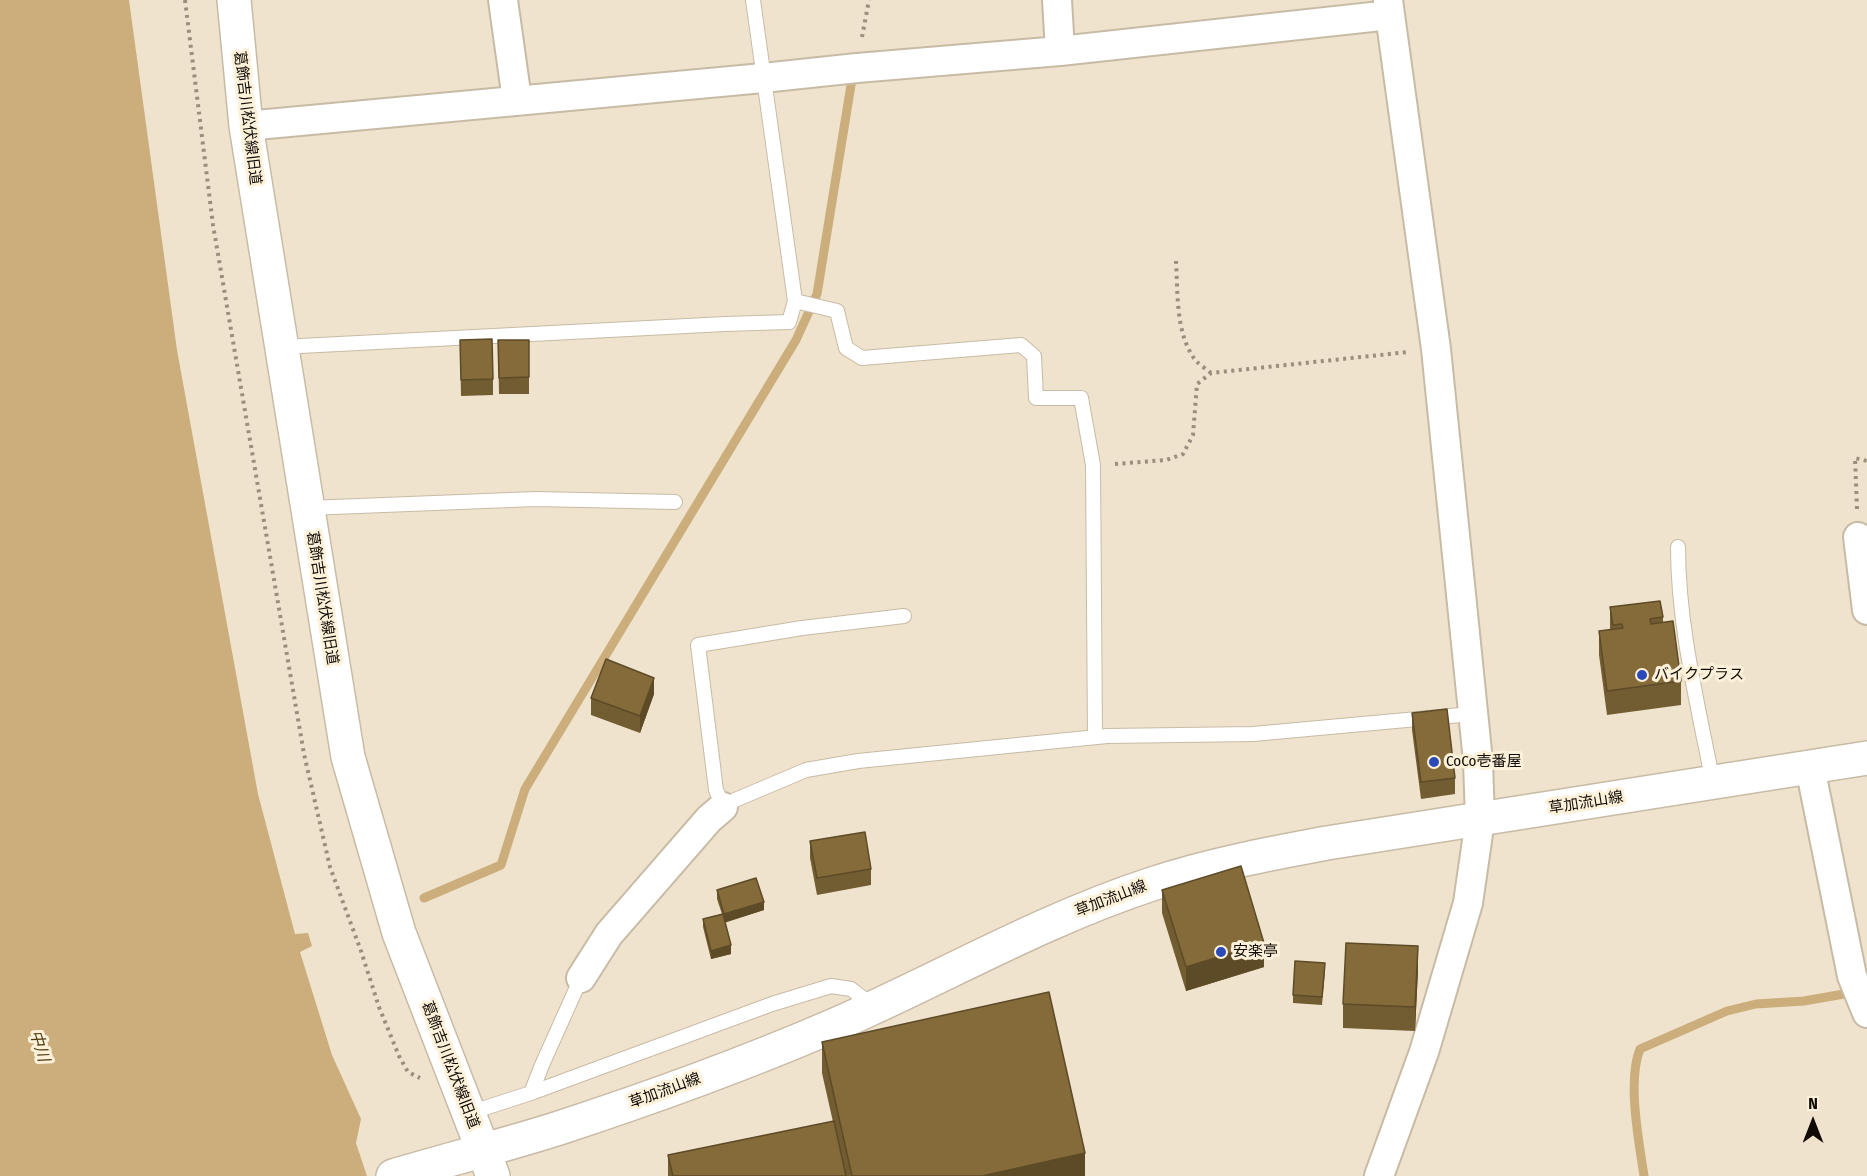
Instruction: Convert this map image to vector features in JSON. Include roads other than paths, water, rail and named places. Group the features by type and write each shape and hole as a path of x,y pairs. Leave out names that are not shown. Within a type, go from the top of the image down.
{"main road":[{"name":"葛飾吉川松伏線旧道","path":"234,0 246,126 348,757 399,933 469,1113 477,1161"},
{"name":"草加流山線","path":"393,1176 477,1161 557,1129 678,1088 827,1028 1073,913 1153,883 1251,858 1327,843 1867,758"}],"street":[{"path":"503,0 517,100"},
{"path":"1057,0 1060,51"},
{"path":"246,126 1060,51 1389,7 1436,349 1478,761 1480,820 1476,863 1468,903 1424,1052 1379,1176"},
{"path":"1858,537 1867,610"},
{"path":"1810,767 1852,976 1867,1013"},
{"path":"581,978 609,934 709,819 723,807"}],"lane":[{"path":"281,346 789,322 795,301 753,0"},
{"path":"795,301 837,311 846,348 862,358 1021,345 1034,356 1036,398 1081,398 1093,465 1095,737"},
{"path":"308,508 536,499 675,502"},
{"path":"1678,547 1678,575 1683,623 1713,783"},
{"path":"904,616 802,628 698,645 716,790 723,807 806,770 858,761 1095,737 1253,734 1472,714"},
{"path":"531,1093 581,978"},
{"path":"469,1113 531,1093 772,1004 831,986 851,990 874,1007"}],"water":[{"name":"中川","path":"0,0 129,0 177,350 258,794 295,934 308,933 312,946 300,952 332,1055 361,1119 356,1143 367,1176 0,1176"}],"waterway":[{"path":"424,898 501,865 525,789 796,340 817,294 851,85"},
{"path":"1644,1176 1634,1094 1636,1062 1640,1049 1727,1011 1756,1004 1804,1001 1844,994"}],"place":[{"name":"バイクプラス","path":"1642,675"},
{"name":"CoCo壱番屋","path":"1434,762"},
{"name":"安楽亭","path":"1221,952"}]}
